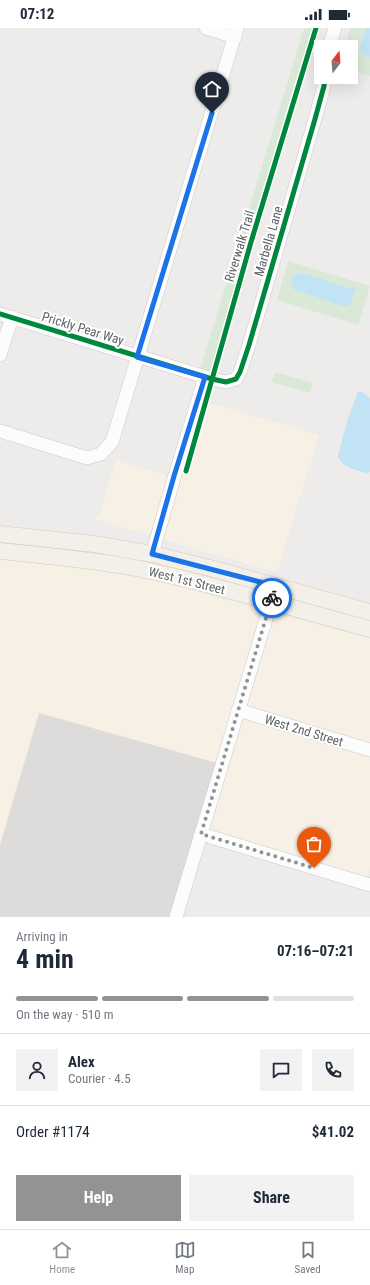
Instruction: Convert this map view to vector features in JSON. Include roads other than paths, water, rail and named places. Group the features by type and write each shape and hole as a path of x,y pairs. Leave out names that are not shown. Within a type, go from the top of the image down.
{"main road":[{"name":"West 1st Street","path":"0,534 94,544 152,554 370,612"},
{"name":"West 1st Street","path":"0,551 91,561 141,569 370,629"}],"street":[{"path":"0,431 87,458 101,454 112,442 236,33 206,28"},
{"path":"331,40 335,28"},
{"name":"Marbella Lane","path":"205,377 230,382 236,379 240,372 324,84"},
{"path":"0,355 6,315"},
{"name":"Prickly Pear Way","path":"6,315 205,377"},
{"path":"152,554 174,476 205,377"},
{"path":"176,917 276,586"},
{"name":"West 2nd Street","path":"238,710 370,750"},
{"path":"201,834 370,885"}],"water":[{"path":"366,28 370,28 370,57 362,53 360,46"},
{"path":"295,274 305,274 348,288 355,287 357,289 355,290 350,305 343,306 293,289 291,280"},
{"path":"361,391 370,398 370,472 368,473 346,466 339,460 338,456 348,418 358,392"}]}
